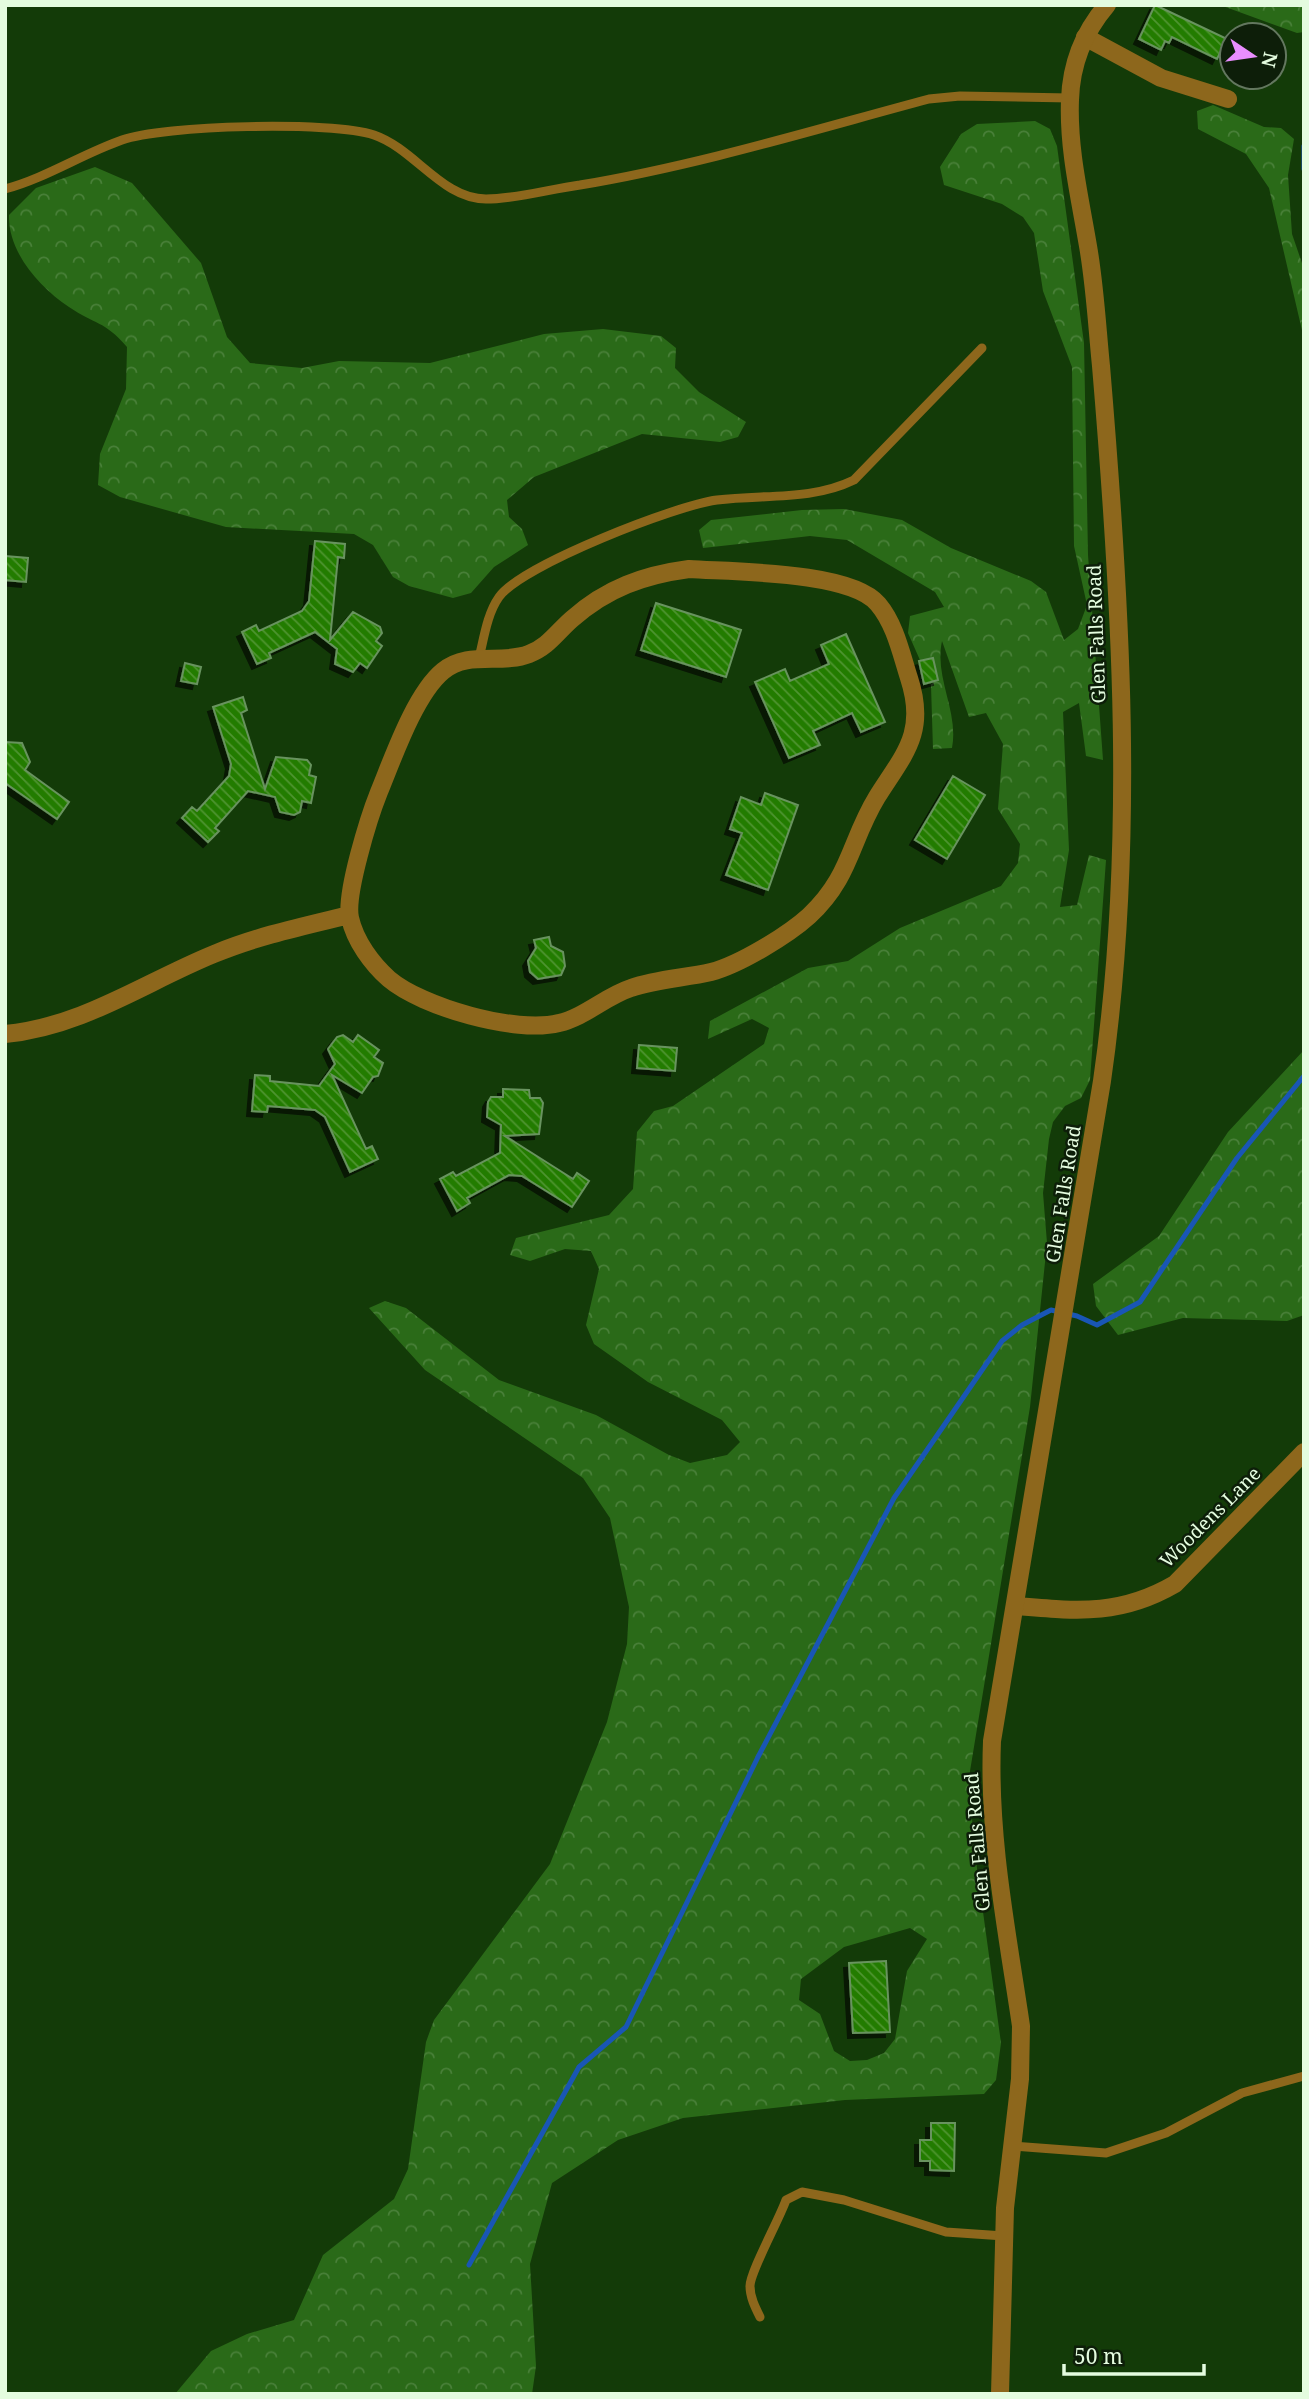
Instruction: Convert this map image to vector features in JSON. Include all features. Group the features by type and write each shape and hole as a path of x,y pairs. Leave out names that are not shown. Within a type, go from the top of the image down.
{"street":[{"name":"Glen Falls Road","path":"1000,2394 1004,2236 1020,2079 1021,2026 994,1838 990,1785 992,1741 1067,1300 1111,1020 1118,945 1122,825 1111,501 1090,260 1070,126 1070,98 1075,65 1085,37 1107,5"},
{"path":"1085,37 1161,78 1228,100"},
{"path":"690,569 788,576 837,583 860,590 876,601 890,622 913,691 915,729 909,750 878,795 862,826 841,879 806,919 743,959 717,971 634,987 561,1023 537,1026 490,1020 415,995 391,980 372,961 360,944 349,915 358,859 377,797 419,705 430,685 445,668 459,661 479,658 510,659 527,655 546,646 587,606 627,582 655,573 690,569"},
{"path":"5,1034 59,1024 99,1009 215,953 294,928 349,915"},
{"name":"Woodens Lane","path":"1015,1606 1103,1610 1129,1606 1154,1596 1175,1584 1304,1452"}],"lane":[{"path":"5,189 23,184 123,139 156,133 307,127 347,129 374,135 401,148 450,189 485,199 618,178 720,157 929,99 960,96 1070,98"},
{"path":"479,658 489,618 499,597 516,580 540,566 683,506 750,496 800,495 833,490 854,480 982,348"},
{"path":"1012,2146 1106,2153 1166,2133 1242,2093 1304,2076"},
{"path":"760,2317 751,2299 749,2283 778,2225 786,2200 802,2192 844,2200 946,2232 1004,2236"}],"green space":[{"path":"1220,5 1304,5 1304,32 1288,30 1288,21 1264,21"},
{"path":"1213,105 1264,127 1281,128 1294,139 1288,175 1292,234 1304,269 1304,339 1269,188 1246,154 1198,129 1197,111"},
{"path":"1035,121 1050,129 1057,146 1084,343 1088,555 1103,760 1086,756 1079,703 1063,712 1069,850 1060,907 1077,905 1089,855 1106,860 1090,1080 1081,1098 1065,1106 1053,1122 1049,1139 1043,1193 1047,1243 1030,1407 970,1771 973,1839 1001,2043 996,2080 984,2094 845,2100 683,2118 618,2140 552,2183 530,2264 536,2366 532,2394 175,2394 211,2351 247,2334 294,2320 323,2255 394,2199 408,2169 426,2042 434,2020 550,1864 607,1722 627,1644 629,1607 610,1518 583,1478 425,1370 369,1308 385,1301 406,1308 499,1380 596,1415 669,1455 690,1463 727,1455 740,1442 722,1420 648,1382 594,1344 586,1325 599,1269 591,1251 565,1249 530,1261 510,1255 516,1238 609,1215 633,1189 637,1132 654,1111 673,1106 764,1044 769,1028 752,1019 708,1039 710,1021 808,968 848,961 900,928 1001,886 1018,863 1020,844 998,809 1003,744 986,713 969,717 942,641 941,668 952,721 952,748 933,749 931,685 908,633 910,616 944,607 935,592 847,540 810,536 703,548 699,530 711,520 802,510 844,509 902,520 951,548 1031,581 1046,592 1064,640 1078,629 1087,605 1074,546 1072,367 1043,291 1034,233 1023,217 1002,204 944,185 940,167 961,134 977,124","holes":["910,1928 927,1939 907,1971 895,2039 884,2053 867,2060 850,2061 834,2051 820,2014 799,2000 801,1979 844,1947"]},
{"path":"95,167 132,183 201,263 227,337 250,363 302,368 339,361 430,363 544,334 603,329 661,336 676,348 675,368 699,392 746,422 738,437 720,442 642,434 534,477 507,500 509,517 522,529 528,545 494,567 471,593 453,598 409,586 393,577 373,545 354,534 226,527 120,497 98,485 100,454 126,389 127,347 105,327 58,299 37,279 20,255 10,229 9,215 36,188"},
{"path":"1304,1050 1304,1315 1287,1321 1183,1318 1118,1335 1096,1306 1093,1284 1159,1236 1228,1132"}],"building":[{"path":"1155,5 1218,35 1218,57 1217,59 1172,37 1169,43 1165,41 1161,50 1139,39"},
{"path":"315,541 345,544 344,558 338,557 330,640 353,612 380,627 382,633 376,641 382,646 367,668 360,663 353,672 335,664 337,649 315,632 269,653 271,658 257,664 242,632 256,625 259,631 302,611 309,601"},
{"path":"5,556 28,558 26,582 5,580"},
{"path":"656,603 741,630 726,677 641,650"},
{"path":"846,634 885,722 861,732 852,713 813,731 820,745 789,758 755,682 785,669 790,681 829,664 821,645"},
{"path":"933,658 938,680 924,684 919,661"},
{"path":"185,663 201,667 197,684 181,681"},
{"path":"243,697 247,710 241,713 265,789 276,757 307,760 311,765 309,775 316,777 311,803 302,801 300,812 294,815 280,812 275,797 248,791 215,828 219,831 208,842 182,818 192,807 197,811 229,776 231,764 213,707"},
{"path":"5,742 22,743 30,762 25,770 69,802 57,819 5,783"},
{"path":"953,776 985,795 947,859 915,840"},
{"path":"765,793 798,805 768,890 726,875 742,833 730,829 741,797 761,805"},
{"path":"549,937 551,946 563,952 565,966 561,975 538,979 530,972 528,961 536,948 534,940"},
{"path":"343,1035 353,1042 358,1035 379,1050 374,1057 383,1063 378,1076 373,1077 362,1093 332,1075 366,1149 372,1146 378,1159 350,1172 325,1117 315,1110 268,1106 267,1112 252,1111 255,1075 270,1076 270,1081 319,1086 335,1064 328,1049 337,1037"},
{"path":"639,1045 677,1048 675,1071 637,1068"},
{"path":"503,1089 529,1090 530,1098 540,1098 543,1103 539,1134 505,1136 573,1179 577,1173 589,1181 572,1207 522,1176 509,1175 467,1198 470,1203 457,1211 440,1179 453,1172 456,1176 500,1153 501,1125 487,1117 488,1102 491,1097 503,1097"},
{"path":"886,1961 890,2032 853,2033 849,1963"},
{"path":"931,2123 955,2123 954,2171 930,2170 930,2161 920,2161 920,2140 931,2140"}],"waterway":[{"path":"1304,146 1304,169"},
{"path":"469,2265 579,2067 626,2027 758,1757 894,1498 1002,1341 1022,1325 1051,1310 1077,1316 1097,1325 1140,1302 1237,1158 1304,1076"}]}
